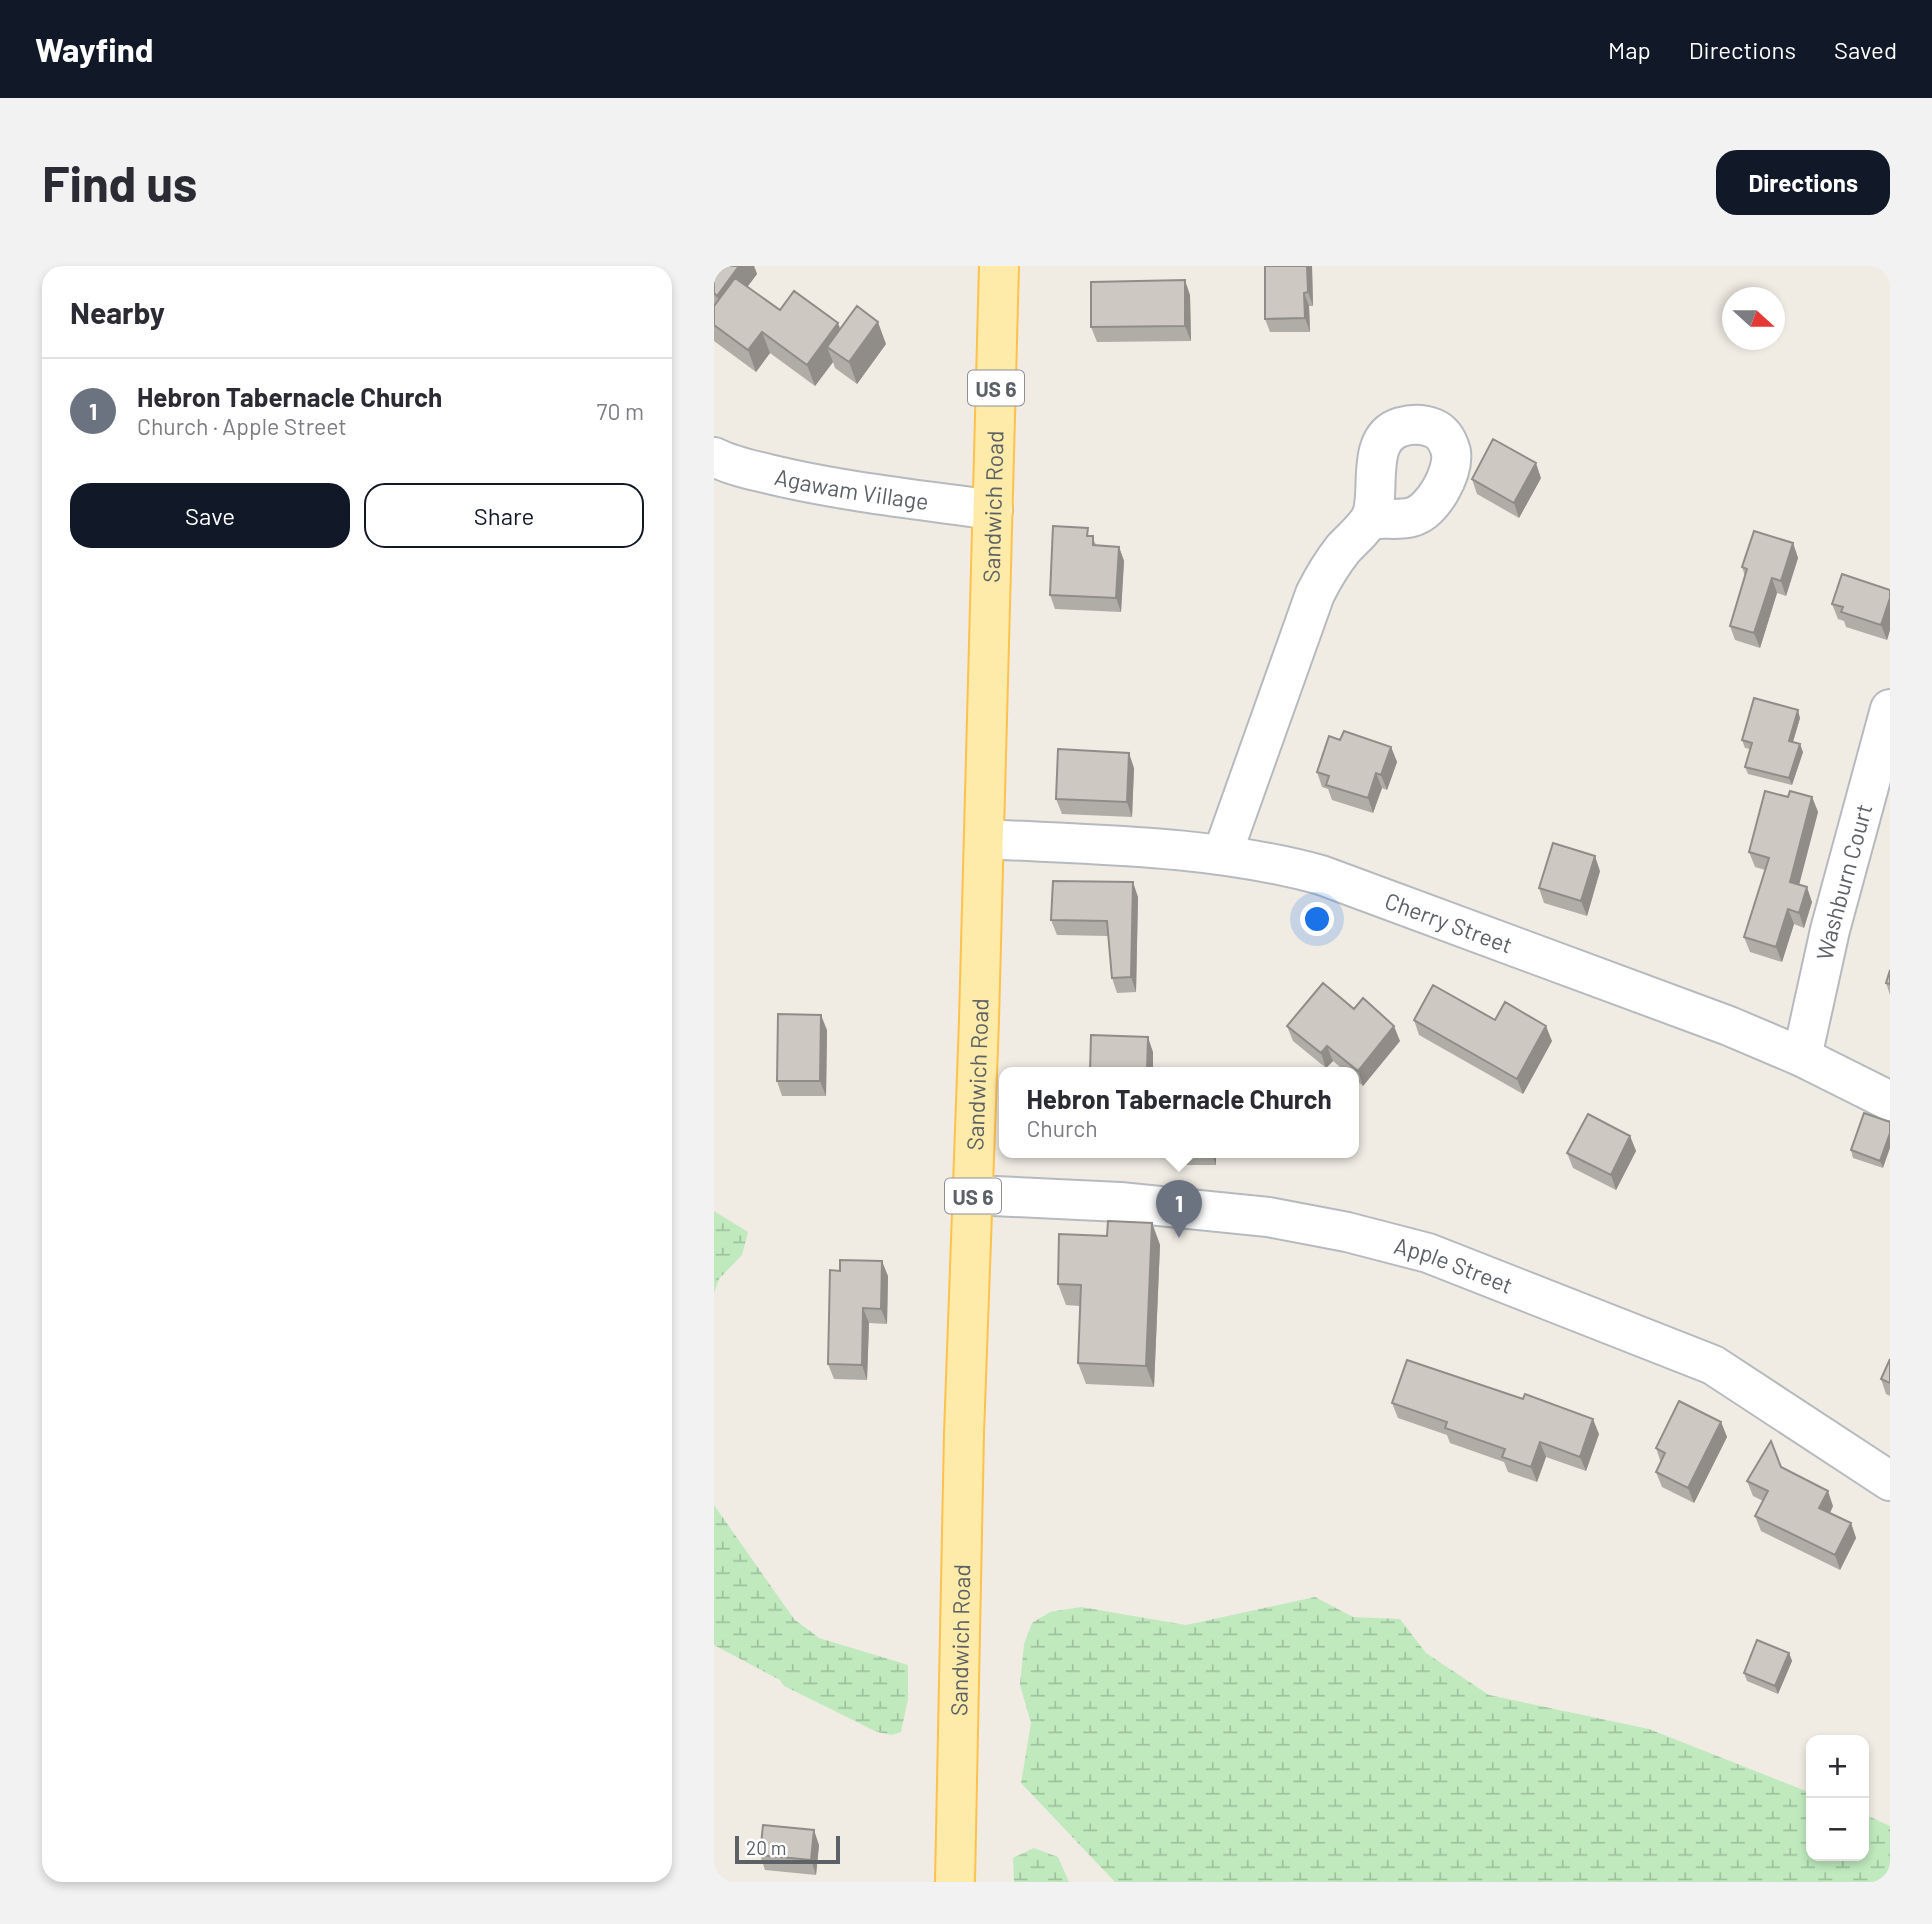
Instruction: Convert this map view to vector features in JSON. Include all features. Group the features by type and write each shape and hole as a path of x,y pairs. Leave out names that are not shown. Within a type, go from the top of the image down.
{"main road":[{"name":"Sandwich Road","path":"955,1882 964,1433 984,839 999,266"}],"street":[{"name":"Agawam Village","path":"714,457 748,469 853,492 993,510"},
{"path":"1222,855 1315,594 1325,573 1339,554 1370,520"},
{"name":"Washburn Court","path":"1801,1057 1830,930 1890,709"},
{"name":"Cherry Street","path":"984,839 1222,855 1276,863 1321,875 1729,1026 1801,1057 1890,1101"},
{"name":"Apple Street","path":"973,1195 1119,1202 1242,1214 1347,1232 1428,1253 1713,1365 1890,1481"}],"green space":[{"path":"714,1211 748,1232 742,1255 719,1279 714,1293"},
{"path":"714,1505 794,1619 819,1638 908,1665 908,1699 901,1732 892,1735 877,1732 784,1686 780,1680 714,1645"},
{"path":"1315,1597 1353,1617 1400,1619 1426,1653 1489,1695 1649,1729 1806,1791 1806,1861 1869,1861 1869,1816 1890,1826 1890,1882 1115,1882 1021,1783 1031,1723 1020,1685 1024,1644 1032,1623 1050,1612 1081,1607 1186,1625"},
{"path":"1034,1848 1058,1857 1069,1882 1014,1882 1013,1858"}],"building":[{"path":"714,266 739,266 717,296 714,293"},
{"path":"1265,266 1307,266 1305,318 1265,319"},
{"path":"735,278 780,310 794,291 838,323 807,365 762,332 748,350 714,325 714,306"},
{"path":"1185,280 1185,326 1091,327 1091,282"},
{"path":"857,306 878,322 849,362 827,347"},
{"path":"1493,439 1536,463 1514,503 1472,479"},
{"path":"1053,526 1088,528 1087,536 1093,536 1093,545 1119,547 1116,598 1050,595"},
{"path":"1754,531 1793,543 1781,581 1772,578 1754,633 1730,626 1747,569 1742,567"},
{"path":"1842,574 1890,590 1881,625 1841,612 1843,607 1832,604"},
{"path":"1754,698 1798,710 1789,741 1800,744 1789,778 1745,767 1752,743 1742,740"},
{"path":"1344,731 1391,747 1381,775 1376,773 1368,798 1326,785 1329,776 1317,772 1329,736 1340,740"},
{"path":"1058,749 1129,753 1127,802 1056,799"},
{"path":"1765,791 1788,797 1790,791 1812,797 1790,882 1807,887 1799,913 1788,909 1776,947 1744,937 1769,858 1749,852"},
{"path":"1553,843 1595,856 1581,901 1539,888"},
{"path":"1053,881 1133,882 1131,977 1112,978 1107,921 1051,920"},
{"path":"1323,983 1354,1009 1363,998 1394,1026 1359,1070 1359,1067 1353,1067 1327,1046 1321,1053 1287,1026"},
{"path":"1433,985 1495,1020 1505,1002 1546,1026 1517,1079 1414,1020"},
{"path":"778,1014 821,1015 820,1081 777,1081"},
{"path":"1091,1035 1148,1037 1147,1067 1090,1067"},
{"path":"1864,1113 1890,1122 1890,1133 1880,1161 1851,1150"},
{"path":"1588,1114 1630,1136 1611,1175 1567,1153"},
{"path":"1108,1221 1152,1223 1146,1366 1078,1363 1081,1285 1058,1284 1059,1234 1107,1236"},
{"path":"840,1260 882,1261 881,1309 863,1308 862,1365 828,1364 830,1270 840,1271"},
{"path":"1890,1359 1890,1383 1881,1379"},
{"path":"1407,1360 1523,1399 1525,1394 1593,1419 1580,1457 1540,1442 1531,1467 1502,1457 1505,1449 1445,1428 1447,1422 1392,1403"},
{"path":"1679,1401 1721,1422 1688,1488 1656,1472 1665,1453 1656,1448"},
{"path":"1771,1441 1781,1467 1828,1491 1819,1508 1851,1523 1835,1555 1755,1516 1768,1491 1747,1481"},
{"path":"1757,1640 1789,1653 1775,1686 1744,1673"},
{"path":"763,1825 814,1830 811,1860 760,1855"}],"place":[{"name":"Hebron Tabernacle Church","path":"1179,1238"}]}
